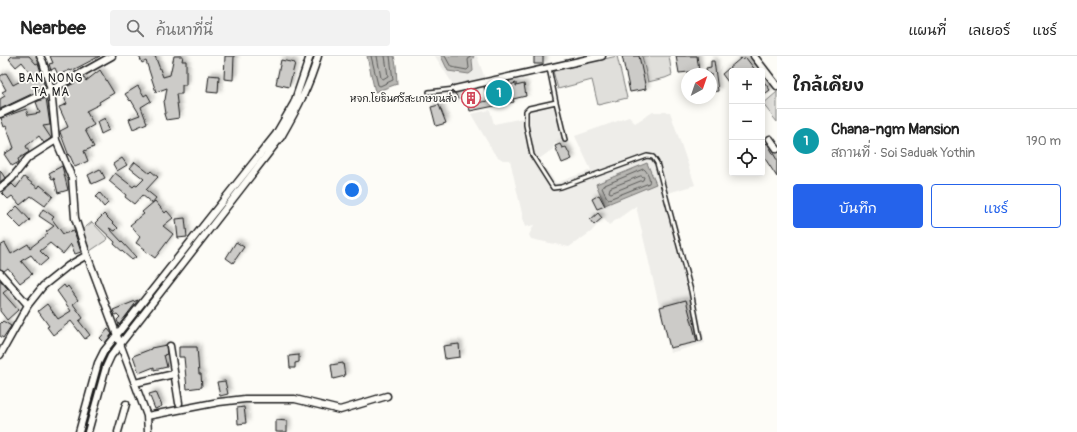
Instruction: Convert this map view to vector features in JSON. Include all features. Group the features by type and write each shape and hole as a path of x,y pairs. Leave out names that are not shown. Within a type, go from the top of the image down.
{"street":[{"path":"40,56 51,90 56,140 72,178 75,218 87,255 147,416 148,432"},
{"path":"0,114 51,90 112,56"},
{"path":"88,432 106,367 118,340 276,134 294,103 310,56"},
{"path":"79,432 98,364 104,351 118,340 281,137 300,106 318,56"},
{"path":"455,89 602,56"},
{"path":"754,56 777,86"},
{"path":"770,139 777,150"},
{"path":"0,188 12,178 28,158 56,140"},
{"path":"0,355 28,305 43,286 68,266 87,255"},
{"path":"0,273 28,305"},
{"path":"170,346 179,403"},
{"path":"134,383 174,374"},
{"path":"147,416 219,402 245,399 295,399 340,410 387,396"},
{"path":"118,432 126,404"}],"lane":[{"path":"549,68 565,140"},
{"path":"429,92 455,89"},
{"path":"556,102 526,110 526,125 532,155 553,188 561,187 647,156 653,157 657,163 691,291 700,339"}],"shaded area":[{"path":"435,56 477,56 485,79 454,86"},
{"path":"617,56 627,98 598,105 592,80 558,89 553,71"},
{"path":"642,56 669,56 672,75 648,82"},
{"path":"777,92 777,122 765,107 765,102"},
{"path":"556,106 563,139 554,144 553,149 539,159 556,183 591,170 575,136 629,117 635,123 653,112 670,112 695,185 668,193 688,268 705,343 670,353 636,206 609,225 604,219 591,232 569,247 531,239 529,235 534,225 525,227 510,160 503,160 494,153 471,114 490,110 494,124 528,117 531,110"},
{"path":"92,222 108,239 90,251 82,230"}],"water":[{"path":"367,56 394,56 397,84 375,92"},
{"path":"441,56 474,56 472,60 473,71 469,74 448,71"},
{"path":"647,163 656,184 605,205 596,184"}],"building":[{"path":"12,56 29,56 36,64 38,63 41,72 39,73 45,86 35,90 36,92 0,109 0,99 5,96 2,92 6,90 0,76 6,73 13,85 32,75 22,62 16,67 9,59"},
{"path":"50,56 100,56 71,71 70,70 58,75 55,68 51,70 49,64 53,63"},
{"path":"139,56 155,56 163,77 170,75 174,56 183,56 182,61 186,61 186,85 182,85 182,94 176,94 179,118 166,120 164,114 166,114 164,101 167,88 156,92 146,61 142,63"},
{"path":"225,56 234,56 233,80 224,79"},
{"path":"534,56 543,56 543,64 534,64"},
{"path":"622,56 639,56 646,89 630,92"},
{"path":"676,56 697,56 699,68 681,68 681,73 679,73"},
{"path":"741,58 743,60 746,58 754,68 729,68"},
{"path":"281,60 295,63 289,87 276,84"},
{"path":"711,61 714,61 715,68 706,68 711,67"},
{"path":"729,68 729,81 728,82 722,74"},
{"path":"100,70 114,93 99,102 100,104 86,111 94,125 85,130 94,147 84,151 88,161 75,167 60,132 68,127 59,107 67,104 61,90 84,78 86,81"},
{"path":"209,75 219,76 218,93 207,92"},
{"path":"509,81 510,85 516,83 516,86 524,84 526,96 513,99 514,102 470,111 466,93 474,92 476,103 488,101 484,87"},
{"path":"765,83 770,90 765,94"},
{"path":"138,86 144,96 147,94 151,101 141,107 147,123 133,129 129,119 140,115 131,100 130,101 125,94"},
{"path":"455,93 458,99 450,103 447,96"},
{"path":"46,98 50,125 43,126 51,138 44,143 39,136 26,146 29,152 18,159 19,162 12,166 4,154 14,148 6,126 4,127 1,118 26,109 28,115 40,113 36,102"},
{"path":"439,105 446,123 436,126 431,107"},
{"path":"105,118 109,130 101,134 97,122"},
{"path":"767,143 777,160 777,177 765,159 765,144"},
{"path":"560,144 562,148 566,147 572,159 562,163 555,146"},
{"path":"122,158 127,165 117,171 113,164"},
{"path":"135,162 149,173 151,171 158,177 146,190 156,198 152,203 142,195 134,204 125,197 126,195 109,181 115,173 133,187 135,185 137,186 144,179 130,168"},
{"path":"62,166 68,190 58,193 54,178 52,179 49,173"},
{"path":"100,169 105,178 92,184 88,175"},
{"path":"0,170 5,178 0,182"},
{"path":"24,177 38,188 40,185 53,196 45,206 31,196 20,205 12,196 8,199 2,193 12,184 16,188"},
{"path":"100,193 108,203 104,207 96,197"},
{"path":"599,195 605,206 597,209 592,199"},
{"path":"155,201 165,213 167,211 173,218 163,226 173,234 155,258 136,243 140,237 130,225 144,214 142,212"},
{"path":"17,206 30,220 21,228 8,215"},
{"path":"43,209 54,217 52,219 63,234 74,231 81,252 75,254 71,244 63,254 50,243 40,251 48,259 40,266 31,255 21,261 32,274 20,283 8,268 4,271 0,269 0,246 5,243 11,254 28,244 30,248 48,234 46,232 54,226 39,216"},
{"path":"598,213 602,218 594,225 590,220"},
{"path":"104,214 118,228 115,231 109,228 136,257 132,260 114,244 115,242 95,223"},
{"path":"185,218 187,237 178,238 176,219"},
{"path":"236,242 244,247 233,263 226,258"},
{"path":"0,280 8,289 3,293 18,310 7,320 0,311"},
{"path":"64,285 66,288 68,286 78,300 73,304 83,318 79,321 90,335 85,339 71,321 53,335 47,327 49,326 38,311 47,304 58,319 71,311 57,291"},
{"path":"138,300 119,325 117,320 120,317 117,314 115,315 113,310"},
{"path":"686,300 697,342 670,348 660,307"},
{"path":"3,321 11,326 3,338 0,336 0,324"},
{"path":"108,329 112,334 105,343 100,338"},
{"path":"459,344 460,357 445,359 443,346"},
{"path":"166,345 167,354 164,355 167,367 154,370 154,367 139,373 133,356 151,348"},
{"path":"179,347 197,347 199,374 201,374 202,387 187,389 184,357 179,357"},
{"path":"299,355 299,362 295,363 295,368 290,368 289,356"},
{"path":"343,363 345,376 333,379 331,365"},
{"path":"225,381 228,394 220,396 217,382"},
{"path":"156,392 162,406 155,409 149,394"},
{"path":"244,407 246,423 238,424 237,408"},
{"path":"276,420 287,421 287,432 276,432"}],"waterway":[{"path":"302,91 314,56"},
{"path":"120,338 260,159"},
{"path":"83,432 102,365 117,341"}],"place":[{"name":"Chana-ngm Mansion","path":"499,93"},
{"name":"หจก.โยธินศรีสะเกษขนส่ง","path":"471,98"}],"district":[{"name":"BAN NONG TA MA","path":"51,85"}]}
